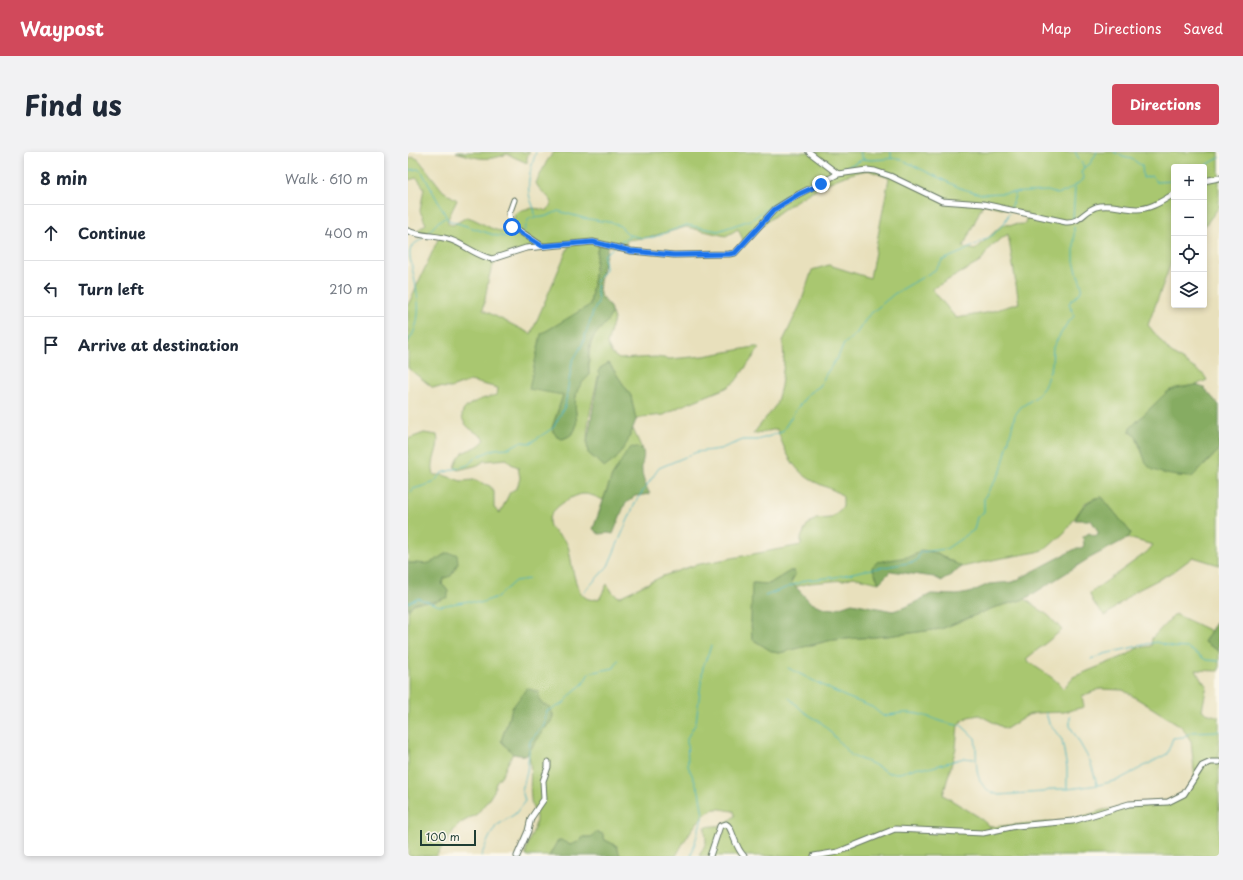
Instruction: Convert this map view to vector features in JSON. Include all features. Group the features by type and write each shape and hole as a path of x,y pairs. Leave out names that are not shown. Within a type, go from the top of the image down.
{"street":[{"path":"810,152 838,174"},
{"path":"408,231 423,236 438,236 448,239 492,259 517,250 542,246 593,242 631,251 667,255 732,254 775,209 799,194 838,174 867,170 890,176 942,201 983,204 1071,222 1079,220 1088,211 1096,208 1113,206 1146,208 1157,204 1171,196"},
{"path":"1207,180 1219,178"},
{"path":"514,200 509,214 511,225 542,246"},
{"path":"517,856 528,831 531,818 544,799 543,781 548,762"},
{"path":"814,856 838,852 895,829 983,833 1016,826 1068,822 1129,804 1168,802 1184,794 1202,766 1211,762 1219,762"},
{"path":"710,856 720,826 726,824 731,828 736,847 744,856"}],"green space":[{"path":"456,152 530,152 527,157 527,163 507,154 493,158 481,158"},
{"path":"554,152 1219,152 1219,207 1207,223 1207,164 1171,164 1171,263 1148,325 1170,352 1204,375 1207,380 1196,385 1170,390 1130,428 1130,432 1135,435 1146,462 1154,469 1178,476 1204,466 1219,450 1219,565 1193,557 1173,572 1134,592 1105,616 1094,602 1090,593 1147,552 1153,545 1128,538 1131,533 1102,497 1095,498 1085,503 1065,532 1047,548 1037,552 962,567 937,553 916,553 907,558 877,562 872,567 879,583 853,577 844,580 810,583 795,587 791,582 795,575 794,571 790,571 769,584 753,583 751,621 752,639 773,652 779,653 832,640 887,636 941,629 993,608 1025,599 1049,616 1062,630 1026,659 1055,680 1063,689 1073,677 1127,655 1137,648 1151,646 1152,638 1175,614 1211,631 1204,642 1219,651 1219,670 1196,670 1201,680 1207,685 1202,710 1206,713 1219,717 1219,856 699,856 706,843 705,827 723,825 735,816 734,811 715,809 709,811 698,822 687,836 676,856 620,856 617,846 605,840 603,834 583,837 580,841 570,845 561,841 557,842 549,856 526,856 527,846 534,829 536,817 531,802 530,764 528,753 552,720 553,715 550,707 541,704 538,698 512,708 501,741 513,753 502,775 496,782 494,791 477,814 461,823 454,830 436,856 408,856 408,611 420,600 448,591 442,584 446,553 428,563 408,563 408,439 424,433 437,435 438,445 433,464 434,475 443,475 461,481 474,480 490,486 494,492 494,508 500,513 510,492 517,488 520,478 518,467 511,464 507,459 484,461 478,465 458,470 455,468 457,460 464,452 481,444 485,439 465,423 462,414 464,410 474,402 497,395 498,388 470,381 451,388 432,387 408,368 408,305 440,235 417,233 418,230 426,224 420,211 424,188 417,178 408,180 408,159 414,157 419,160 443,191 457,200 448,219 448,224 453,225 467,217 491,228 502,231 513,227 515,214 522,210 531,208 547,211 552,202 539,189 536,183 547,161","holes":["868,170 889,178 870,278 829,265 812,270 801,303 783,341 784,363 781,386 776,405 753,434 777,429 783,446 796,468 809,479 840,494 843,497 843,507 831,518 816,519 807,525 801,538 801,545 695,565 663,576 619,597 613,593 607,584 600,598 591,600 584,597 576,582 568,546 550,526 550,517 556,508 567,500 578,495 583,494 603,500 612,476 635,447 642,449 633,429 622,450 605,467 588,453 587,432 600,368 609,363 631,396 636,420 643,417 664,415 679,407 726,388 735,382 759,349 758,347 754,347 704,356 670,359 656,357 619,359 612,354 607,344 614,319 612,313 596,333 591,345 589,357 589,376 581,385 576,396 576,427 574,432 562,439 552,428 563,395 541,334 590,306 598,245 625,248 627,240 650,237 686,227 726,236 738,229 744,242 770,219 802,197 835,180","983,204 1027,213 1025,224 1002,225 975,250 963,247","1008,234 1019,303 986,313 956,318 932,289 980,262 991,246","570,243 531,334 483,310 491,270 496,263 504,257 526,249","1100,689 1123,690 1181,726 1191,741 1195,779 1180,798 1103,810 1072,820 990,827 979,817 943,795 956,748 958,724 968,717 979,715 1006,729 1028,715 1036,713 1064,712 1084,707 1082,696"]},
{"path":"598,245 608,246 599,290 611,312 606,323 591,342 589,354 589,376 581,385 576,396 576,427 574,432 562,439 556,436 552,428 563,395 529,389 541,334 590,305"},
{"path":"609,363 631,396 636,420 627,443 616,459 605,467 588,453 587,443 600,368"},
{"path":"1196,385 1204,388 1219,405 1219,450 1192,477 1169,475 1157,472 1147,464 1139,442 1130,432 1130,428 1167,392 1176,388"},
{"path":"632,447 642,449 643,451 642,472 645,484 650,494 635,496 625,504 613,534 599,534 593,529 612,476 628,450"},
{"path":"1102,497 1131,533 1128,538 1088,559 1025,599 993,608 941,629 887,636 832,640 779,653 773,652 752,639 752,583 769,584 790,571 794,571 795,575 791,582 811,603 825,608 834,609 852,603 893,611 908,606 931,594 957,595 969,593 989,584 1013,582 1077,548 1082,548 1084,545 1083,537 1089,533 1095,536 1098,534 1098,531 1091,520 1075,520 1088,502"},
{"path":"922,550 937,553 962,567 942,581 934,577 891,571 879,583 872,567 877,562 913,556"},
{"path":"446,553 457,554 458,563 451,576 444,578 442,584 448,591 448,597 439,601 416,603 410,607 408,611 408,563 428,563"},
{"path":"1219,617 1219,651 1204,642"},
{"path":"527,688 539,692 539,698 542,704 550,707 553,715 552,720 526,756 513,754 501,741 512,708"},
{"path":"597,832 603,834 605,840 617,846 620,856 549,856 557,842 561,840 570,845 580,841 583,837 591,837"}],"waterway":[{"path":"535,217 535,211 530,196 529,183 530,172 536,152"},
{"path":"860,152 863,159"},
{"path":"891,152 891,158"},
{"path":"1075,152 1084,167"},
{"path":"1085,167 1090,164 1097,152"},
{"path":"1114,152 1123,157 1132,159 1142,166 1143,178 1152,176 1156,182 1171,181"},
{"path":"838,171 864,159 871,160 898,158 960,188 981,194 1048,191 1057,194 1065,192 1083,180 1084,177 1081,173 1084,167"},
{"path":"1207,165 1219,158"},
{"path":"408,170 418,169 422,172 448,220 497,236 509,237 520,234"},
{"path":"524,231 529,218 544,217 558,211 583,218 614,223 620,226 629,235 643,238 654,237 687,225 718,231 753,219 782,197 800,187 831,174"},
{"path":"1073,219 1075,187"},
{"path":"1011,208 1016,192"},
{"path":"584,592 608,566 636,501 659,468 697,452 720,449 743,440 758,440 782,432 795,411 809,393 820,386 844,344 856,334 868,316 894,294 935,270 943,260 962,252 993,235 1005,222 1009,213"},
{"path":"427,234 439,221 445,218"},
{"path":"765,596 806,580 836,577 914,562 917,560 920,552 946,549 974,530 977,517 984,512 984,498 1001,471 1015,415 1021,407 1036,397 1044,387 1052,365 1053,347 1066,325 1074,316 1069,303 1080,293 1082,287 1074,262 1074,227"},
{"path":"617,243 631,236"},
{"path":"408,342 413,333 418,315 416,286 410,253 411,248 423,238"},
{"path":"411,493 413,489 433,483 442,473 468,465 476,457 495,449 509,448 520,442 530,443 553,428 565,406 572,362 582,345 598,302 596,282 605,269 604,255 612,249"},
{"path":"408,603 417,598 440,606 469,601 480,603 497,597 515,581 529,579"},
{"path":"1091,659 1104,654 1156,642 1172,647 1188,648 1206,660 1219,661"},
{"path":"691,856 703,815 699,791 688,766 687,738 696,723 703,667 711,646"},
{"path":"481,856 496,826 515,814 525,801 522,790 527,772 530,741 544,725 547,711 563,704 574,691 583,684 589,673 614,668 618,660"},
{"path":"788,668 844,696 872,707 883,716 911,713 924,715 950,724 961,725 975,738 976,763 979,779 983,786 999,795 1043,792 1053,789 1068,789 1098,785 1118,780 1167,754 1173,738 1183,737 1192,732 1219,731"},
{"path":"788,697 804,712 822,723 852,756 873,764 889,773 900,773 919,767 929,768 964,758 974,759"},
{"path":"1046,713 1049,723 1062,740 1067,768 1067,789"},
{"path":"1070,716 1070,726 1090,761 1097,784"}],"route":[{"path":"512,227 542,246 593,242 631,251 674,255 732,254 735,253 775,209 799,194 821,184"}]}
